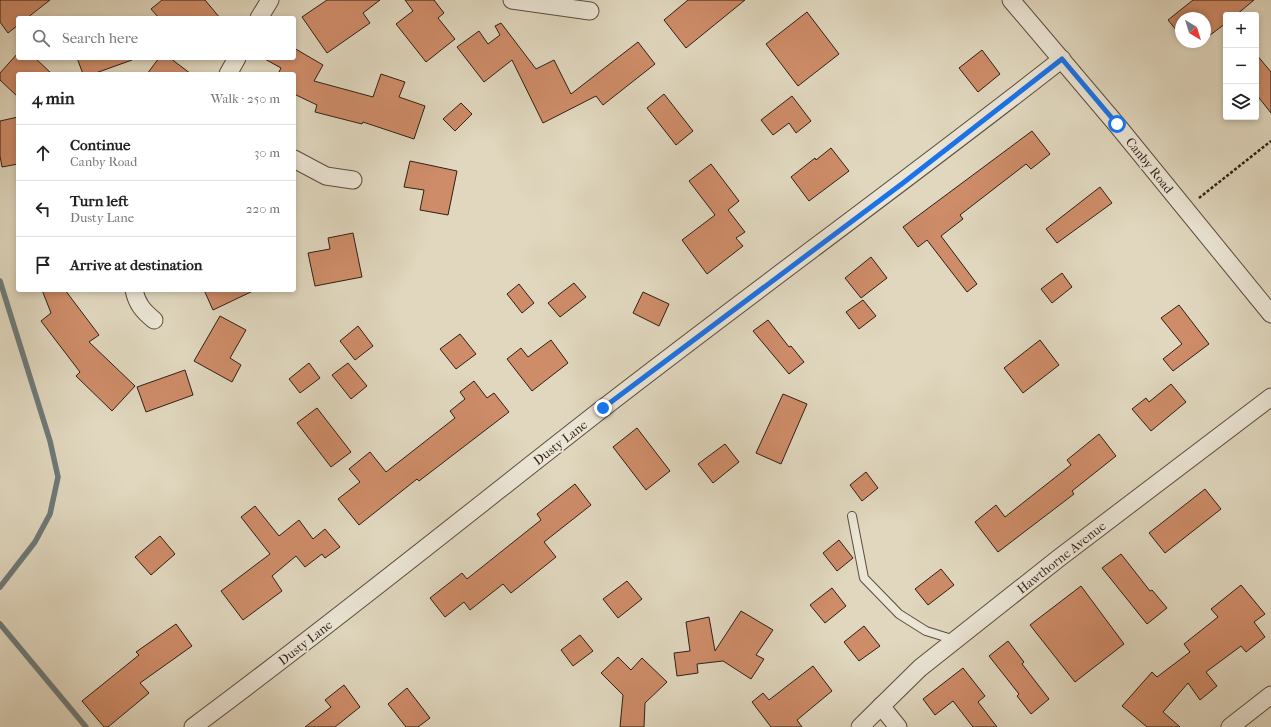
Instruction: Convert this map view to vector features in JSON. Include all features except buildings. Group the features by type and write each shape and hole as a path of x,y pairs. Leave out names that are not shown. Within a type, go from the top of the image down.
{"street":[{"path":"260,16 270,0"},
{"path":"512,0 590,11"},
{"name":"Canby Road","path":"1011,0 1062,59 1271,314"},
{"name":"Dusty Lane","path":"193,727 421,552 603,408 903,183 1062,59"},
{"path":"229,72 236,60"},
{"path":"296,160 326,176 353,180"},
{"path":"134,292 137,302 142,310 154,320"},
{"name":"Hawthorne Avenue","path":"860,727 920,668 1059,558 1271,398"},
{"path":"1230,727 1271,695"},
{"path":"881,706 898,727"}],"lane":[{"path":"852,516 864,578 899,614 926,631 956,640"}],"path":[{"path":"1199,198 1271,141"}],"waterway":[{"path":"0,281 50,441 58,477 50,514 35,542 0,587"},
{"path":"0,624 86,727"}],"route":[{"path":"603,408 903,183 1062,59 1117,124"}]}
